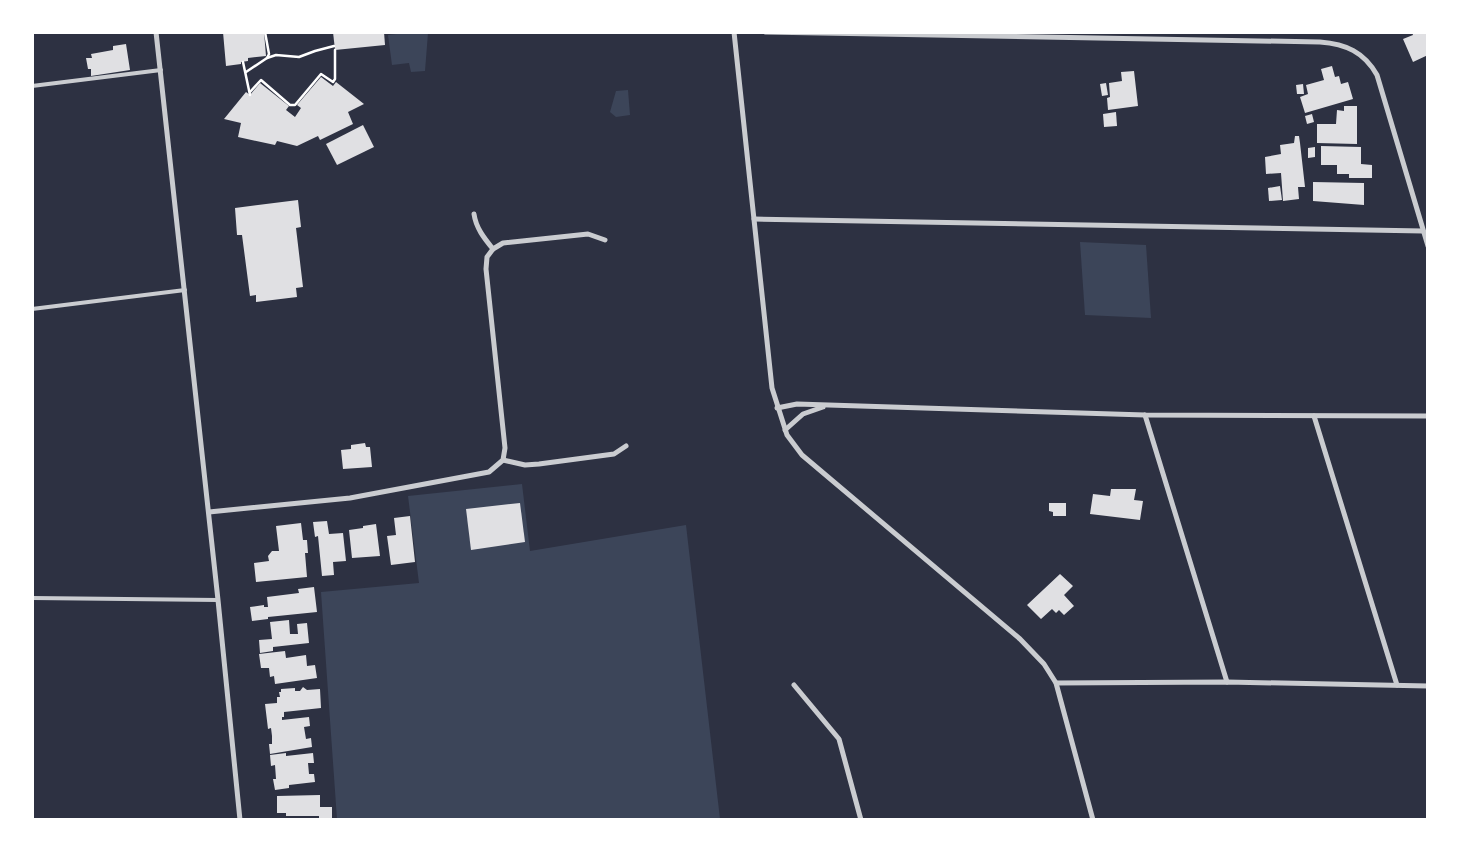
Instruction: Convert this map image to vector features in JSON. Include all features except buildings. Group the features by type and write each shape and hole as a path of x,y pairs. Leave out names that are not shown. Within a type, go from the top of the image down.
{"street":[{"path":"156,32 209,512 240,820"},
{"path":"734,32 772,388 787,435 802,455 1020,639 1044,664 1056,682 1093,820"},
{"path":"765,32 1320,42 1343,45 1371,63 1377,75 1428,246"},
{"path":"474,214 475,222 493,249"},
{"path":"754,219 1423,231"},
{"path":"209,512 350,498 489,472 503,460 505,448 486,269 488,257 493,249 503,243 588,234 605,240"},
{"path":"777,408 797,404 1145,415 1428,416"},
{"path":"785,430 803,414 826,406"},
{"path":"1145,415 1227,682"},
{"path":"1314,416 1397,685"},
{"path":"503,460 524,465 539,464 614,454 626,446"},
{"path":"1056,682 1227,682 1428,686"},
{"path":"794,685 839,739 861,820"}],"lane":[{"path":"32,86 160,70"},
{"path":"32,309 184,290"},
{"path":"32,598 218,600"}],"path":[{"path":"265,32 270,51 267,58"},
{"path":"243,62 250,94 261,80 290,105 295,105 321,74 333,82 335,79 334,48 315,50 299,57 276,56 267,58 246,72"}],"shaded area":[{"path":"413,32 428,33 425,71 411,72 409,63 392,65 388,35"},
{"path":"628,90 630,115 616,117 610,112 616,91"},
{"path":"1080,242 1146,245 1151,318 1085,315"},
{"path":"522,484 530,551 686,525 720,819 337,819 321,592 419,583 408,496"}]}
